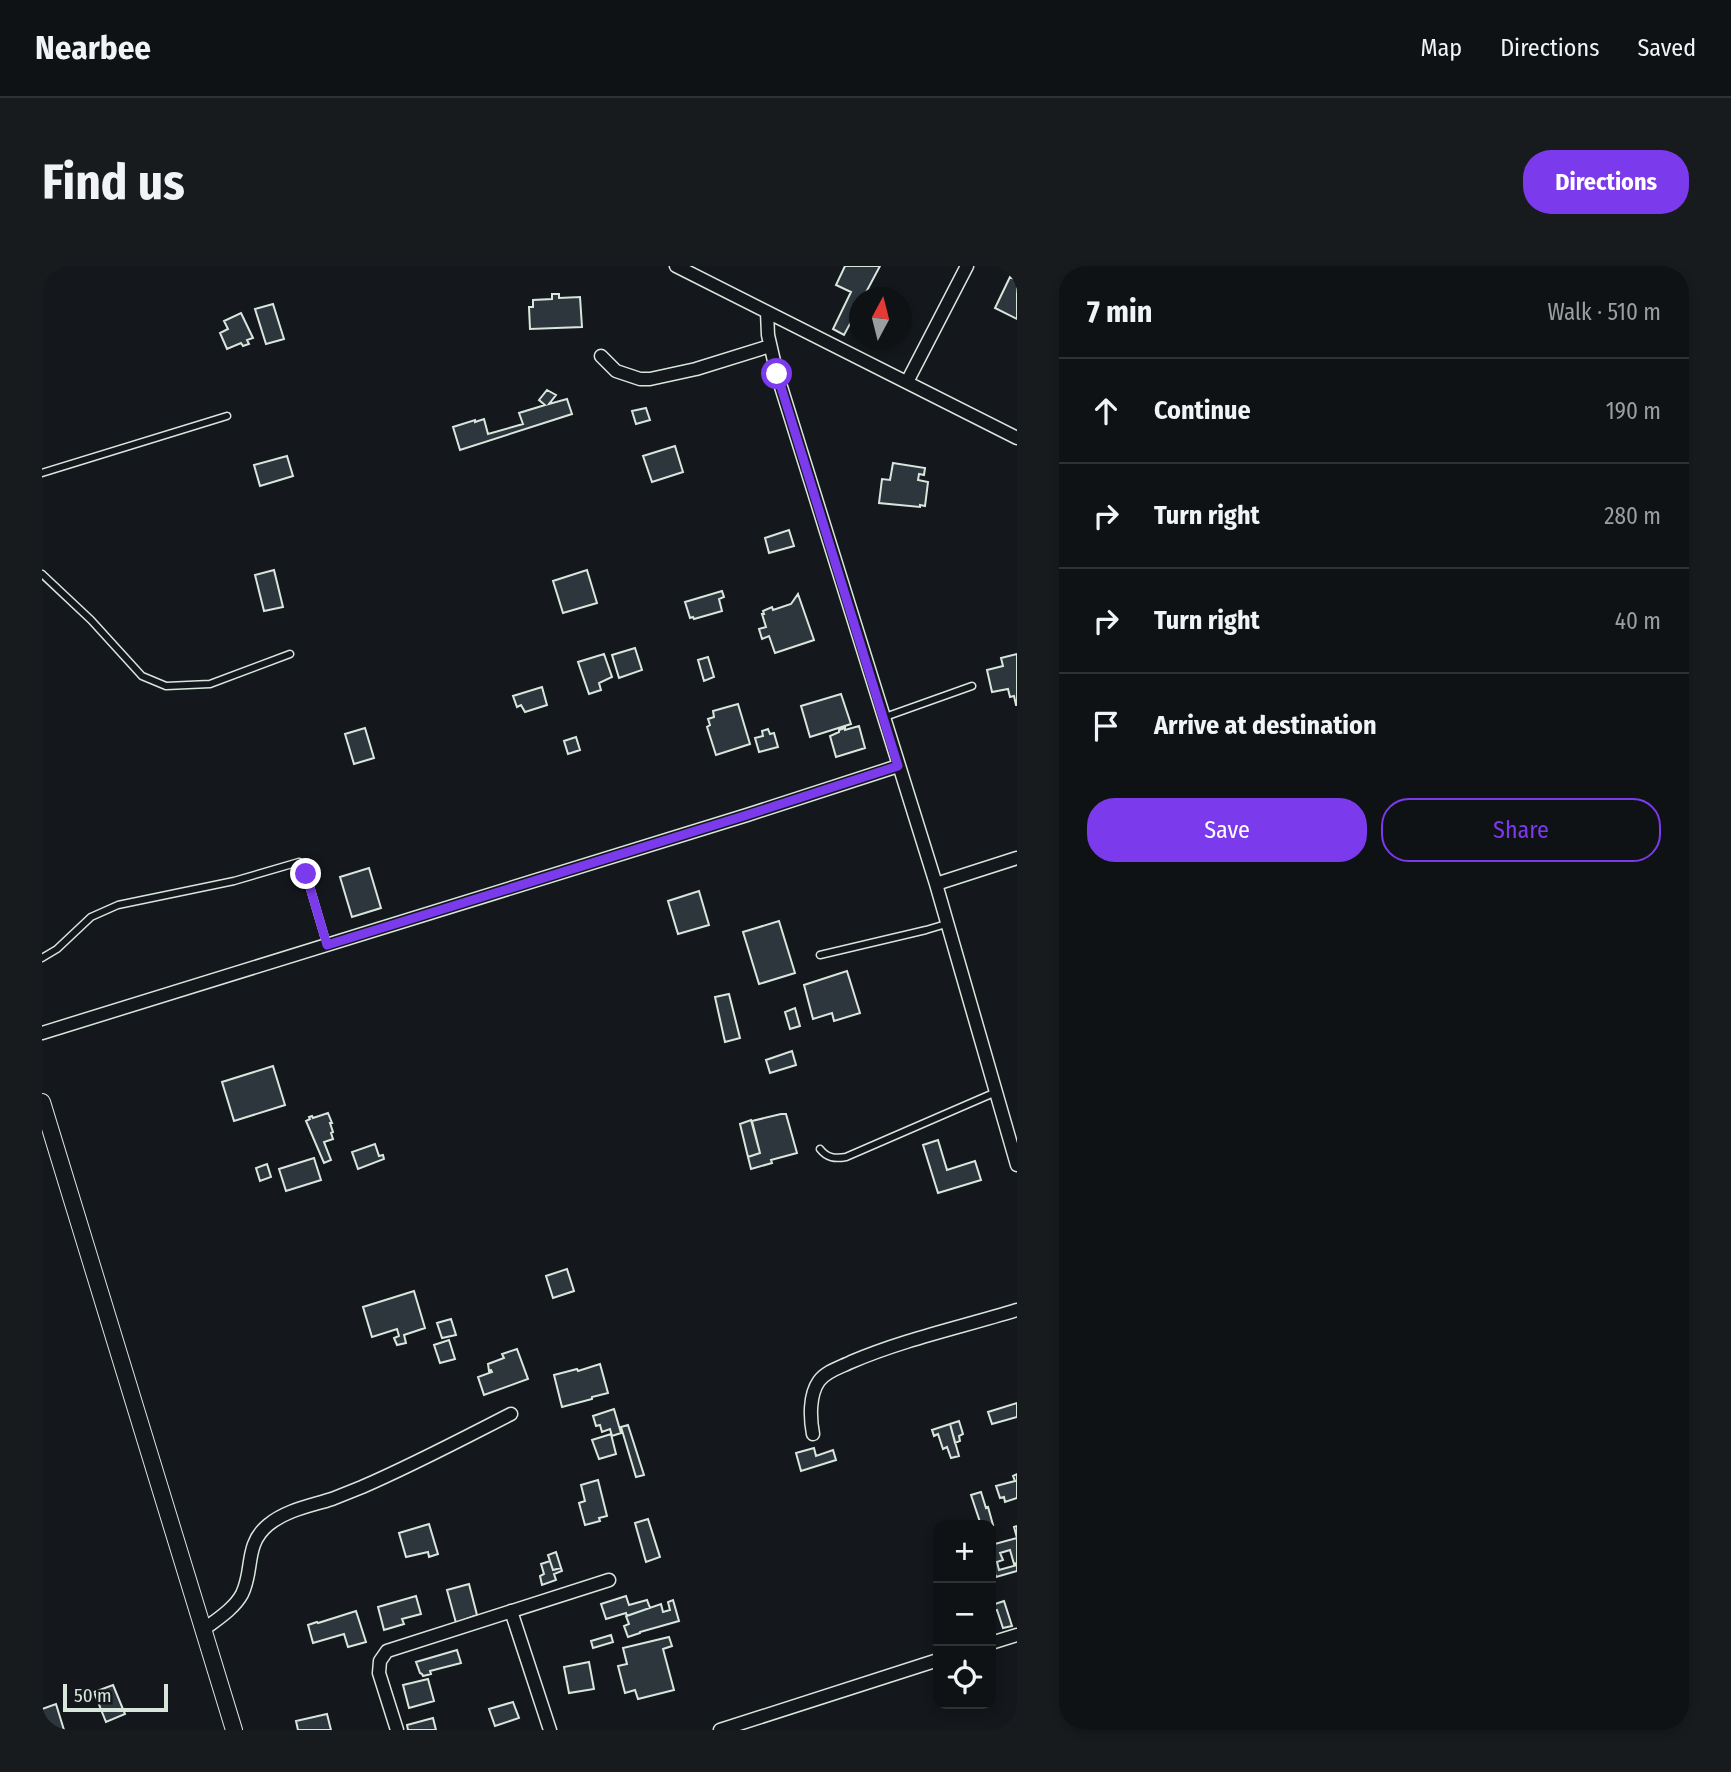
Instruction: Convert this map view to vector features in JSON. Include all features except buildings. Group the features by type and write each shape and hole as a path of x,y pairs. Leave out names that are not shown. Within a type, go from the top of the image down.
{"street":[{"path":"676,266 1017,439"},
{"path":"907,382 967,266"},
{"path":"767,312 770,346 777,374 936,884 1017,1165"},
{"path":"601,356 616,371 640,379 649,379 696,369 770,346"},
{"path":"42,1032 898,766"},
{"path":"936,884 1017,858"},
{"path":"42,1102 234,1730"},
{"path":"813,1434 810,1420 815,1388 819,1380 830,1371 906,1342 1017,1310"},
{"path":"203,1630 239,1599 245,1587 257,1536 275,1520 366,1485 511,1414"},
{"path":"397,1730 379,1673 380,1661 387,1651 610,1580"},
{"path":"511,1611 550,1730"},
{"path":"996,1641 1017,1635"},
{"path":"720,1730 933,1662"}],"lane":[{"path":"42,473 226,416"},
{"path":"42,574 91,620 142,676 166,685 211,684 290,654"},
{"path":"884,717 972,686"},
{"path":"42,958 92,917 118,905 234,881 299,862 306,874 327,945"},
{"path":"820,956 946,923"},
{"path":"820,1149 824,1154 836,1159 846,1157 996,1092"}],"route":[{"path":"306,874 327,945 898,766 777,374"}]}
